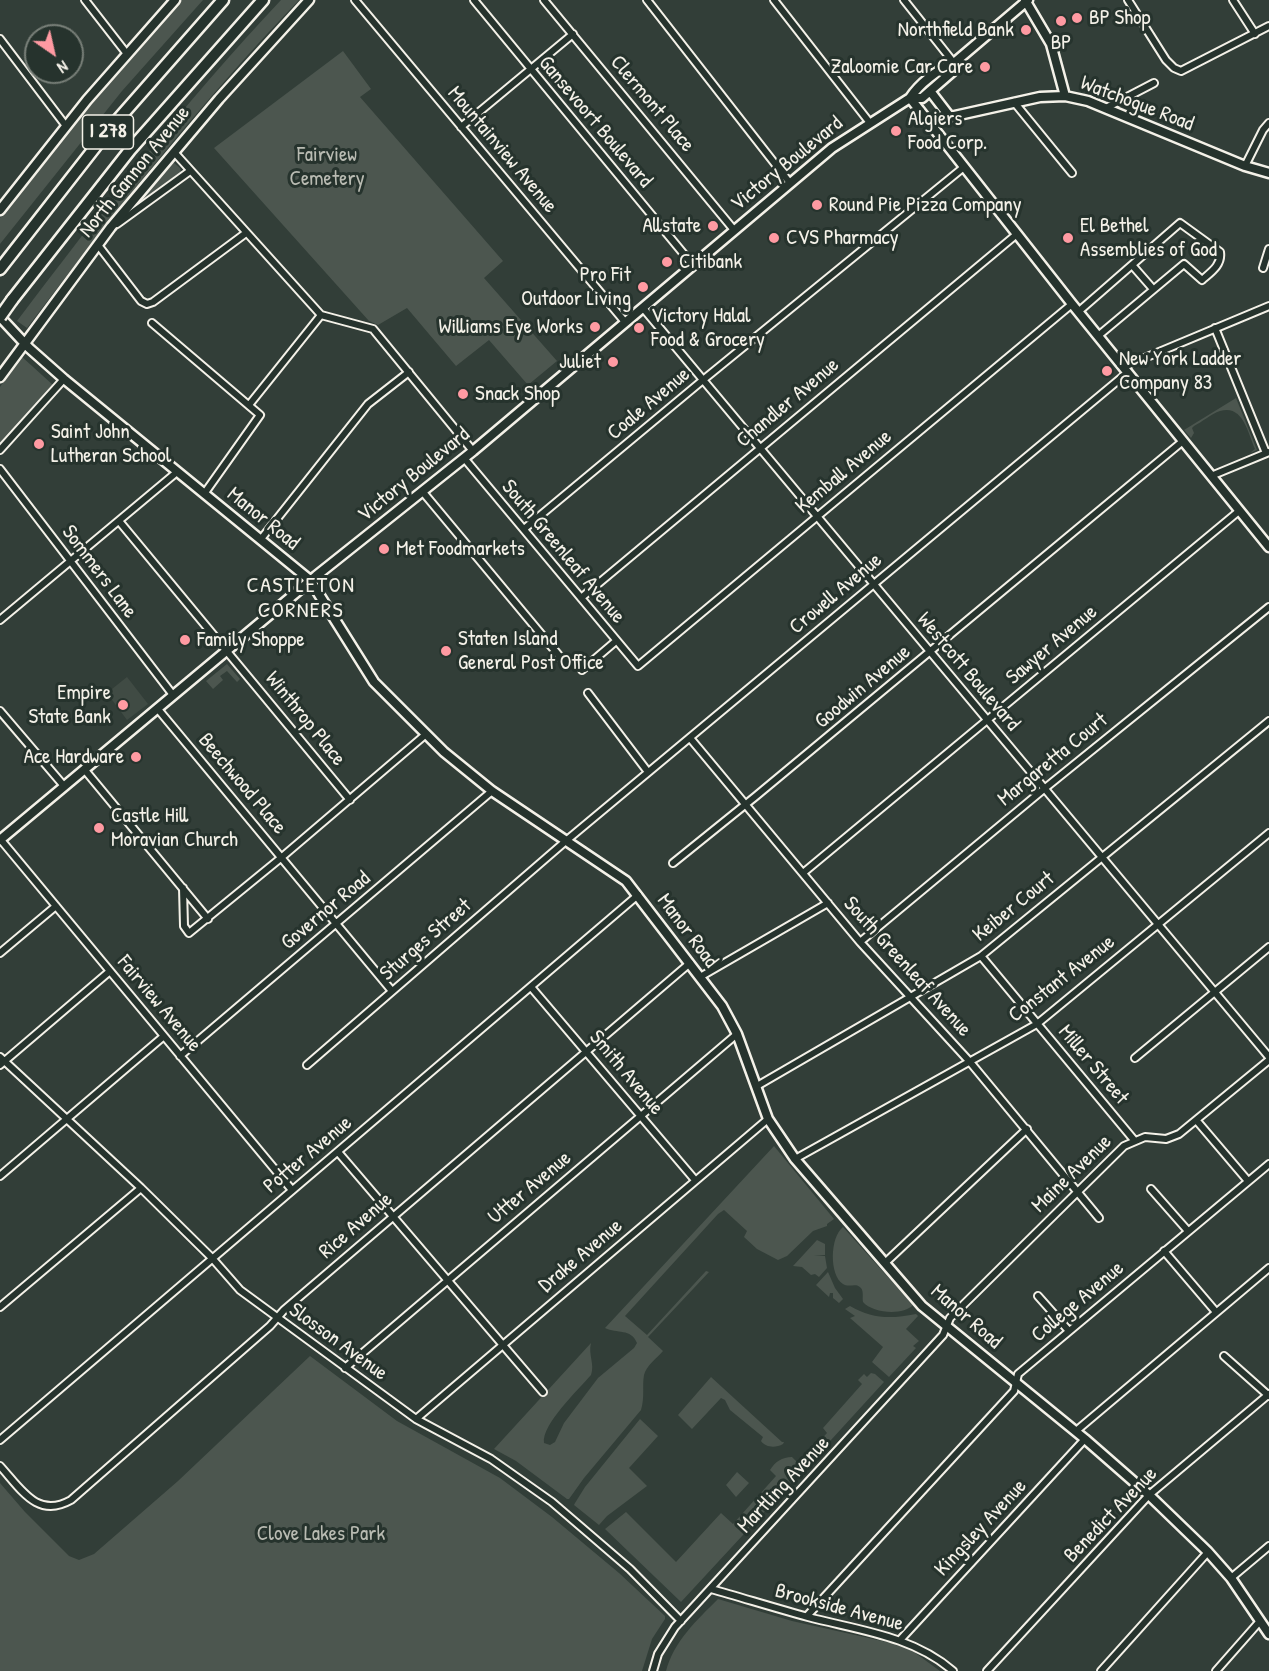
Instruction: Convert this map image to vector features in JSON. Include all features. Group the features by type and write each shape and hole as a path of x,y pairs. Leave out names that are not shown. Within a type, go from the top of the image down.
{"highway":[{"name":"I 278","path":"0,269 107,132 223,0"},
{"name":"I 278","path":"0,317 62,234 135,144 263,0"}],"street":[{"path":"85,0 127,54"},
{"path":"0,210 66,126 175,0"},
{"name":"North Gannon Avenue","path":"0,377 111,227 237,78 309,0"},
{"name":"Mountainview Avenue","path":"355,0 625,322"},
{"name":"Gansevoort Boulevard","path":"474,0 692,264"},
{"name":"Clermont Place","path":"544,0 734,230"},
{"path":"647,0 790,183"},
{"path":"774,0 870,123"},
{"path":"904,0 954,63"},
{"path":"1128,0 1166,60 1181,71 1269,26"},
{"path":"1233,0 1255,34"},
{"path":"1026,1 1052,44 1065,96"},
{"name":"Victory Boulevard","path":"0,840 310,580 473,451 832,148 910,98 916,89 954,63 1026,1"},
{"path":"461,127 573,34"},
{"path":"0,39 66,126"},
{"name":"Victory Boulevard","path":"910,98 922,98 953,71 954,63"},
{"path":"1107,108 1154,83"},
{"name":"Watchogue Road","path":"930,91 950,117 1014,102 1065,96 1107,108 1245,166 1269,173"},
{"path":"910,98 1078,312 1269,547"},
{"path":"1014,102 1072,173"},
{"path":"1245,166 1265,126 1269,123"},
{"path":"174,152 321,315 373,328 473,451"},
{"name":"Coale Avenue","path":"524,530 964,167"},
{"path":"111,227 190,171"},
{"path":"1078,312 1180,223 1220,252 1221,258 1218,265 1202,280 1184,264 1098,336"},
{"path":"98,245 141,301 147,304 153,302 246,233"},
{"name":"Chandler Avenue","path":"581,598 1017,234"},
{"path":"1263,268 1269,249"},
{"path":"1132,265 1153,289"},
{"name":"Kemball Avenue","path":"638,666 1072,304"},
{"name":"Crowell Avenue","path":"567,840 1125,370 1215,328 1269,306"},
{"name":"Westcott Boulevard","path":"643,308 1269,1059"},
{"path":"249,405 321,315"},
{"name":"Manor Road","path":"0,317 24,343 64,379 310,580 374,682 425,735 492,790 626,881 722,1006 737,1034 768,1119 795,1159 922,1305 1076,1431 1149,1495 1208,1552 1231,1578 1269,1634"},
{"path":"152,323 260,415 204,494"},
{"path":"1211,476 1268,453 1215,328"},
{"path":"261,539 368,404 409,372"},
{"path":"0,450 64,379"},
{"name":"Goodwin Avenue","path":"673,863 746,805 1183,441"},
{"name":"South Greenleaf Avenue","path":"464,458 638,666"},
{"name":"Sommers Lane","path":"0,469 173,695"},
{"path":"0,620 177,472"},
{"path":"422,491 566,664"},
{"name":"Sawyer Avenue","path":"803,873 1239,511"},
{"name":"Winthrop Place","path":"119,520 350,800"},
{"name":"Margaretta Court","path":"860,942 1269,607"},
{"path":"582,670 616,641"},
{"path":"588,693 648,772"},
{"name":"Beechwood Place","path":"157,708 392,991"},
{"path":"0,711 64,786"},
{"name":"Keiber Court","path":"757,1086 981,956 1269,721"},
{"path":"183,888 184,926 187,933 192,932 208,919 425,735"},
{"name":"South Greenleaf Avenue","path":"690,738 860,942 970,1062 1099,1218"},
{"path":"84,769 208,919"},
{"name":"Governor Road","path":"180,1056 492,790"},
{"name":"Constant Avenue","path":"795,1159 1037,1024 1269,833"},
{"name":"Fairview Avenue","path":"0,840 292,1190"},
{"name":"Sturges Street","path":"307,1065 567,840"},
{"name":"Potter Avenue","path":"0,1440 638,895"},
{"path":"700,977 828,903"},
{"path":"0,953 56,906"},
{"path":"1135,1058 1269,947"},
{"name":"Miller Street","path":"981,956 1134,1140"},
{"name":"Rice Avenue","path":"0,1466 32,1501 42,1506 57,1506 71,1500 392,1216 690,963"},
{"path":"1,1062 110,971"},
{"name":"Smith Avenue","path":"531,987 695,1180"},
{"name":"Utter Avenue","path":"345,1368 737,1034"},
{"path":"0,1176 164,1036"},
{"name":"Maine Avenue","path":"946,1326 950,1318 1124,1146 1145,1137 1166,1139 1179,1134 1269,1059"},
{"name":"Slosson Avenue","path":"1,1062 141,1188 212,1258 240,1290 416,1419 491,1459 552,1502 630,1569 681,1621"},
{"name":"Drake Avenue","path":"416,1419 768,1119"},
{"path":"1197,1121 1248,1182"},
{"path":"886,1262 1027,1129"},
{"path":"338,1152 543,1392"},
{"name":"College Avenue","path":"807,1616 1014,1391 1018,1374 1269,1164"},
{"path":"0,1308 141,1188"},
{"path":"1151,1189 1188,1231"},
{"path":"1164,1251 1216,1312"},
{"path":"1076,1431 1269,1268"},
{"path":"1038,1296 1069,1331"},
{"name":"Martling Avenue","path":"653,1671 663,1644 681,1621 928,1353 944,1335 946,1326"},
{"path":"1224,1356 1269,1395"},
{"name":"Benedict Avenue","path":"987,1671 1149,1495 1269,1395"},
{"name":"Kingsley Avenue","path":"901,1640 1085,1439"},
{"path":"1231,1578 1269,1546"},
{"path":"1101,1671 1208,1552"},
{"name":"Brookside Avenue","path":"711,1589 901,1640 941,1661 953,1671"},
{"path":"1216,1671 1260,1621"}],"shaded area":[{"path":"127,677 148,704 127,720 107,693"}],"green space":[{"path":"182,0 203,0 122,91 0,244 0,218 68,131"},
{"path":"281,0 299,0 262,39 158,160 27,328 17,321 144,157"},
{"name":"Fairview Cemetery","path":"343,51 371,89 360,97 503,261 484,278 557,361 528,385 489,340 456,366 407,308 378,325 369,321 214,148"},
{"path":"173,162 181,172 137,204 170,163"},
{"path":"21,356 53,385 0,445 0,387"},
{"path":"1236,398 1257,450 1250,453 1255,449 1247,428 1239,416 1228,410 1217,412 1194,426 1191,438 1184,430"},
{"path":"227,664 240,679 237,682 227,671 220,676 223,680 213,689 206,681"},
{"path":"774,1146 834,1219 827,1226 813,1231 787,1256 778,1260 757,1249 744,1237 747,1231 724,1210 718,1214 625,1316 647,1335 706,1271 709,1272 648,1337 663,1351 645,1372 641,1410 569,1499 516,1461 494,1449 591,1343 591,1375 554,1417 545,1435 544,1443 550,1445 555,1442 564,1423 598,1378 637,1343 627,1333 605,1328"},
{"path":"843,1227 913,1305 895,1312 873,1309 863,1302 859,1286 845,1285 838,1279 833,1265 833,1256 836,1239"},
{"path":"817,1240 825,1244 825,1255 814,1256 825,1256 827,1268 819,1277 815,1274 811,1275 802,1267 793,1266"},
{"path":"828,1272 843,1299 839,1303 833,1298 833,1293 830,1293 829,1297 816,1285"},
{"path":"850,1306 874,1316 898,1317 916,1314 918,1316 906,1329 919,1341 913,1346 916,1348 889,1377 872,1362 883,1347 850,1318 855,1316 845,1309"},
{"name":"Clove Lakes Park","path":"310,1356 397,1421 500,1478 552,1517 619,1573 665,1616 652,1639 642,1671 0,1671 0,1483 69,1556 79,1560 94,1554 178,1481"},
{"path":"871,1373 884,1382 810,1463 808,1462 806,1456 827,1433 823,1428 862,1384 858,1380 864,1374 867,1377"},
{"path":"711,1377 784,1442 783,1444 771,1447 763,1443 761,1441 763,1437 730,1410 725,1400 721,1398 692,1429 678,1415"},
{"path":"640,1419 658,1436 629,1468 647,1486 607,1516 599,1525 574,1505 585,1487"},
{"path":"792,1457 804,1469 681,1602 605,1529 626,1512 676,1562 721,1513 733,1524 776,1476 770,1470 774,1465 782,1459"},
{"path":"737,1472 749,1483 736,1497 726,1485"},
{"path":"718,1599 792,1621 900,1645 940,1671 666,1671 680,1641"}],"place":[{"name":"BP Shop","path":"1077,18"},
{"name":"BP","path":"1061,21"},
{"name":"Northfield Bank","path":"1026,30"},
{"name":"Zaloomie Car Care","path":"985,67"},
{"name":"Algiers Food Corp.","path":"896,131"},
{"name":"Round Pie Pizza Company","path":"817,205"},
{"name":"Allstate","path":"713,226"},
{"name":"CVS Pharmacy","path":"774,238"},
{"name":"El Bethel Assemblies of God","path":"1068,238"},
{"name":"Citibank","path":"667,262"},
{"name":"Pro Fit Outdoor Living","path":"643,287"},
{"name":"Williams Eye Works","path":"595,327"},
{"name":"Victory Halal Food & Grocery","path":"639,328"},
{"name":"Juliet","path":"613,362"},
{"name":"New York Ladder Company 83","path":"1107,371"},
{"name":"Snack Shop","path":"463,394"},
{"name":"Saint John Lutheran School","path":"39,444"},
{"name":"Met Foodmarkets","path":"384,549"},
{"name":"Family Shoppe","path":"185,640"},
{"name":"Staten Island General Post Office","path":"446,651"},
{"name":"Empire State Bank","path":"123,705"},
{"name":"Ace Hardware","path":"136,757"},
{"name":"Castle Hill Moravian Church","path":"99,828"}],"district":[{"name":"CASTLETON CORNERS","path":"301,598"}]}
